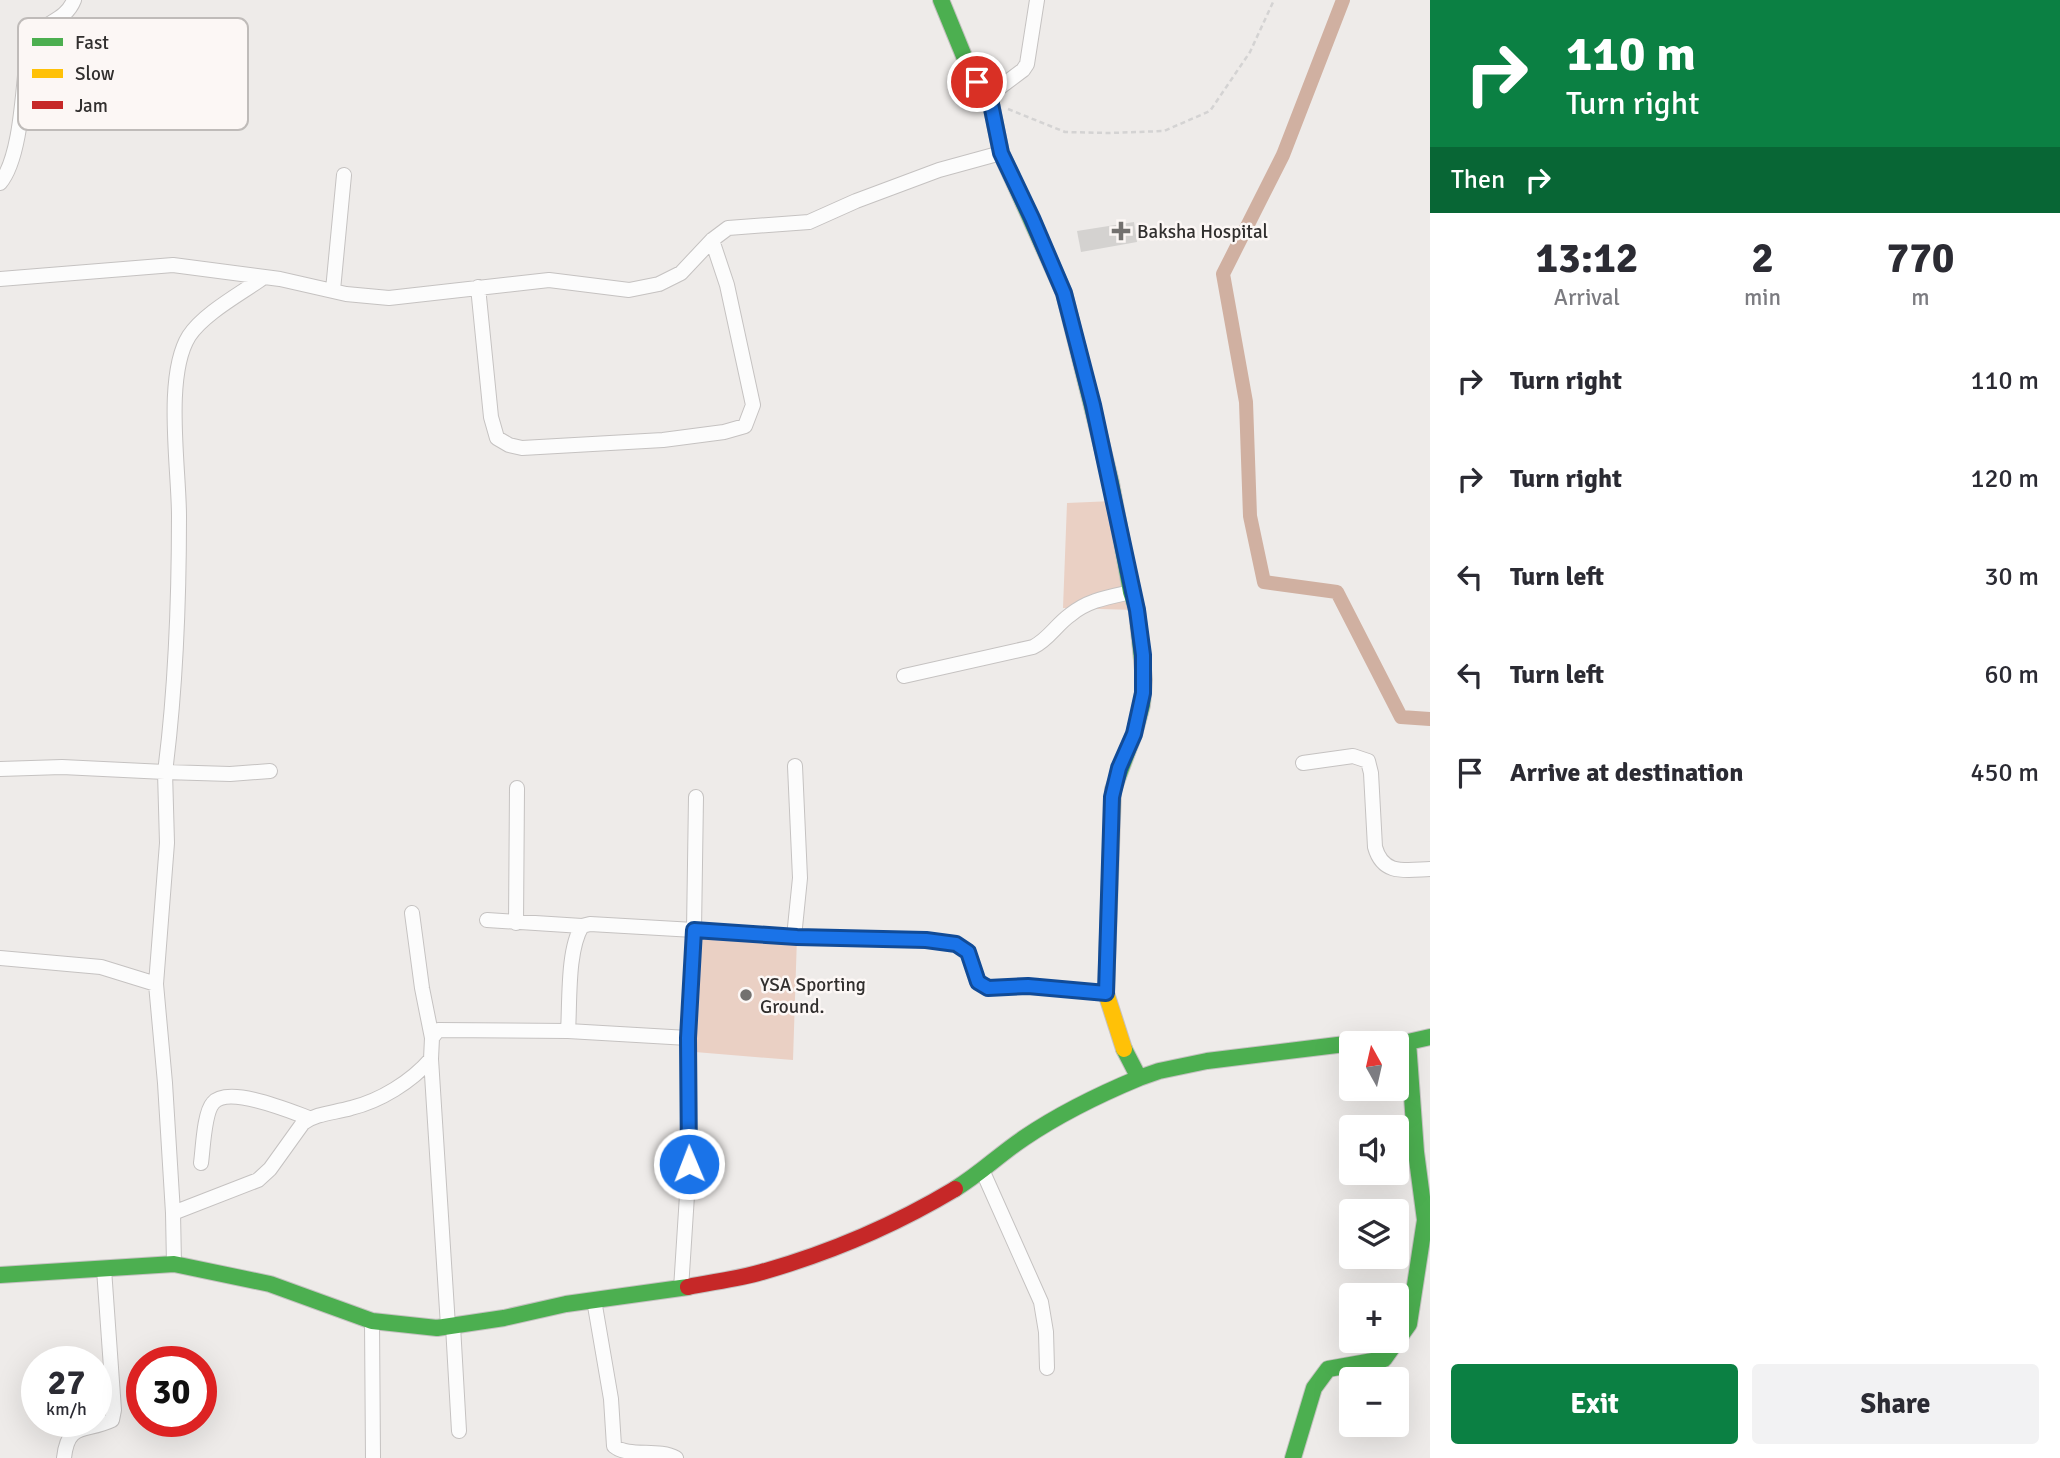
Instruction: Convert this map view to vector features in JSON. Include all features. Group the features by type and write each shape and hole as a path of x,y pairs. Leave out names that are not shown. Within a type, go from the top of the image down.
{"street":[{"path":"59,18 74,0"},
{"path":"941,0 968,66 989,101 1001,153 1064,293 1096,418 1140,630 1143,693 1134,734 1119,768 1112,797 1106,993 1123,1047 1139,1078"},
{"path":"989,101 1027,64 1037,0"},
{"path":"0,183 9,167 18,129"},
{"path":"0,279 156,264 264,277 346,294 388,298 549,280 629,290 659,284 681,273 712,240 728,228 809,222 939,170 1001,153"},
{"path":"333,290 344,175"},
{"path":"478,288 491,417 497,438 522,448 663,440 724,432 745,426 754,405 727,285 712,240"},
{"path":"174,1264 165,1083 156,984 172,772 179,516 175,398 178,365 189,336 210,316 264,277"},
{"path":"904,676 1032,647 1041,643 1072,613 1091,601 1131,592"},
{"path":"1303,763 1353,756 1368,761 1371,765 1375,848 1380,863 1394,869 1430,869"},
{"path":"794,937 800,878 795,766"},
{"path":"0,769 62,767 209,774 270,771"},
{"path":"516,923 517,788"},
{"path":"681,1289 689,1164 688,1038 694,930 696,797"},
{"path":"412,913 432,1038 430,1059 459,1431"},
{"path":"487,920 794,937 926,940 956,944 968,952 978,982 988,988 1028,986 1106,993"},
{"path":"568,1031 573,960 577,935 582,926"},
{"path":"0,958 101,967 156,984"},
{"path":"432,1038 438,1030 444,1029 568,1031 688,1038"},
{"path":"1409,1042 1430,1037"},
{"path":"0,1275 174,1264 271,1284 372,1321 437,1328 594,1300 681,1289 760,1273 836,1247 920,1210 983,1172 1022,1139 1068,1110 1139,1078 1207,1061 1339,1045"},
{"path":"1293,1458 1314,1388 1328,1368 1384,1360 1409,1324 1425,1220 1416,1152 1409,1056"},
{"path":"173,1213 258,1180 270,1169 309,1118 352,1108 382,1097 430,1059"},
{"path":"201,1163 208,1115 211,1104 217,1099 235,1097 253,1100 309,1118"},
{"path":"983,1172 1041,1302 1046,1332 1047,1368"},
{"path":"64,1458 66,1441 73,1432 112,1420 114,1410 104,1269"},
{"path":"594,1300 611,1399 614,1446 622,1453 631,1455 668,1454 676,1458"},
{"path":"372,1321 373,1458"}],"path":[{"path":"989,101 1065,132 1164,131 1210,111 1250,52 1274,0"}],"shaded area":[{"path":"1113,501 1137,610 1063,608 1067,503"},
{"name":"YSA Sporting Ground.","path":"701,930 797,937 793,1060 695,1052"}],"building":[{"path":"1134,222 1137,242 1081,252 1077,231"}],"waterway":[{"path":"1343,0 1283,155 1223,274 1246,402 1250,516 1264,582 1337,592 1401,717 1430,719"}],"traffic: fast":[{"path":"941,0 968,66 991,104 1001,153 1064,293 1111,483 1131,592 1137,610 1144,680 1142,705 1134,734 1113,790"},
{"path":"1124,1049 1139,1078 1207,1061 1370,1041 1408,1042 1430,1037"},
{"path":"1293,1458 1314,1388 1328,1369 1384,1359 1409,1324 1425,1220 1416,1152 1409,1056"},
{"path":"955,1189 1052,1120 1139,1078"},
{"path":"0,1275 174,1264 270,1284 372,1321 437,1328 504,1318 566,1304 688,1287"}],"traffic: slow":[{"path":"1113,790 1106,993 1124,1049"}],"traffic: jam":[{"path":"688,1287 753,1274 812,1256 885,1226 955,1189"}],"place":[{"name":"Baksha Hospital","path":"1121,231"},
{"name":"YSA Sporting Ground.","path":"746,995"}],"route":[{"path":"689,1164 688,1038 694,930 797,937 926,940 956,944 967,949 975,978 988,988 1028,986 1106,993 1112,797 1114,783 1134,734 1142,705 1144,680 1140,630 1111,484 1064,293 1001,153 991,104 977,82"}]}
